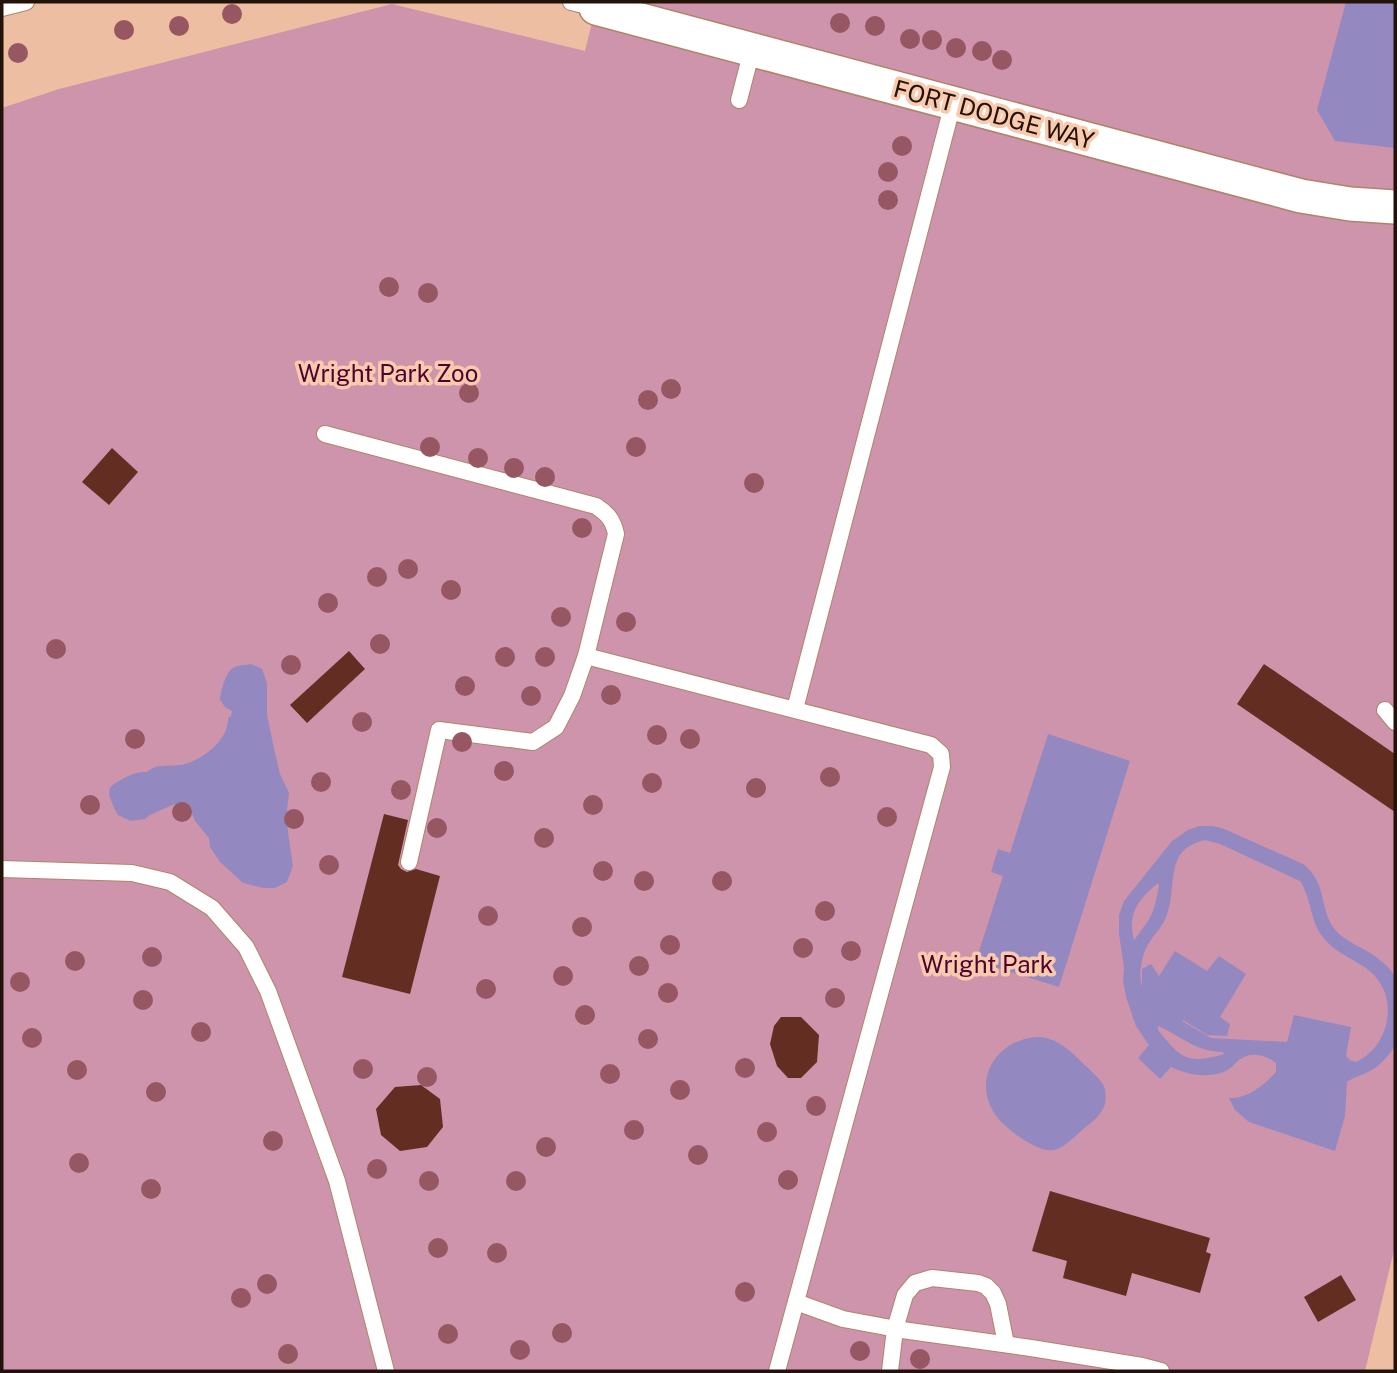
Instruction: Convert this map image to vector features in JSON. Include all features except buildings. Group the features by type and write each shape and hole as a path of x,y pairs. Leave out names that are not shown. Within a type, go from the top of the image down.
{"street":[{"name":"FORT DODGE WAY","path":"583,5 1301,196 1350,204 1395,207"}],"lane":[{"path":"2,8 26,2"},
{"path":"739,100 752,50"},
{"path":"795,709 953,103"},
{"path":"325,435 596,506 607,513 614,523 616,534 586,656 572,696 556,727 533,741 439,730 410,862"},
{"path":"586,656 931,745 941,754 942,767 777,1371"},
{"path":"2,869 132,873 170,882 212,908 246,947 268,991 337,1181 386,1371"},
{"path":"890,1371 895,1329 905,1295 915,1283 932,1278 986,1286 998,1304 1006,1344"},
{"path":"796,1302 843,1319 895,1329 1006,1344 1161,1371"}],"green space":[{"name":"Wright Park","path":"597,2 1395,2 1395,1246 1365,1371 2,1371 2,108 59,89 392,4 585,51"}],"shaded area":[{"path":"1346,2 1395,2 1395,148 1335,141 1317,110"},
{"path":"251,664 262,669 267,683 267,715 280,774 289,793 288,833 293,866 287,882 275,888 243,883 220,862 210,847 209,838 185,806 172,805 145,819 131,821 118,815 109,795 110,787 128,776 160,766 185,764 200,758 214,747 224,733 232,711 220,700 226,678 235,667"},
{"path":"1048,734 1130,761 1059,987 976,961 1003,876 991,872 998,849 1010,853"},
{"path":"1199,826 1222,828 1303,864 1316,879 1333,927 1343,938 1375,956 1394,975 1394,1045 1389,1055 1378,1065 1347,1082 1345,1116 1335,1151 1249,1122 1235,1110 1229,1098 1255,1090 1276,1072 1276,1063 1267,1058 1249,1056 1239,1060 1226,1071 1212,1075 1191,1074 1171,1067 1160,1079 1138,1058 1149,1045 1136,1026 1126,997 1119,915 1124,901 1172,841","holes":["1205,840 1220,844 1300,881 1322,936 1338,951 1373,974 1385,993 1388,1013 1384,1031 1379,1042 1366,1056 1356,1062 1346,1056 1351,1027 1294,1015 1287,1042 1211,1038 1182,1021 1207,1035 1227,1036 1230,1024 1220,1017 1246,974 1219,956 1207,971 1175,951 1159,976 1151,964 1142,969 1142,987 1140,975 1143,956 1166,917 1178,858 1193,844","1158,883 1154,909 1134,940 1132,922 1136,907","1158,1026 1197,1046 1224,1054 1201,1059 1185,1057 1158,1030"]},
{"path":"1040,1037 1060,1044 1072,1053 1100,1080 1105,1091 1105,1104 1098,1116 1068,1142 1054,1150 1039,1148 1011,1130 993,1111 987,1097 988,1072 1002,1051 1026,1039"}],"park label":[{"name":"Wright Park Zoo","path":"388,373"}]}
